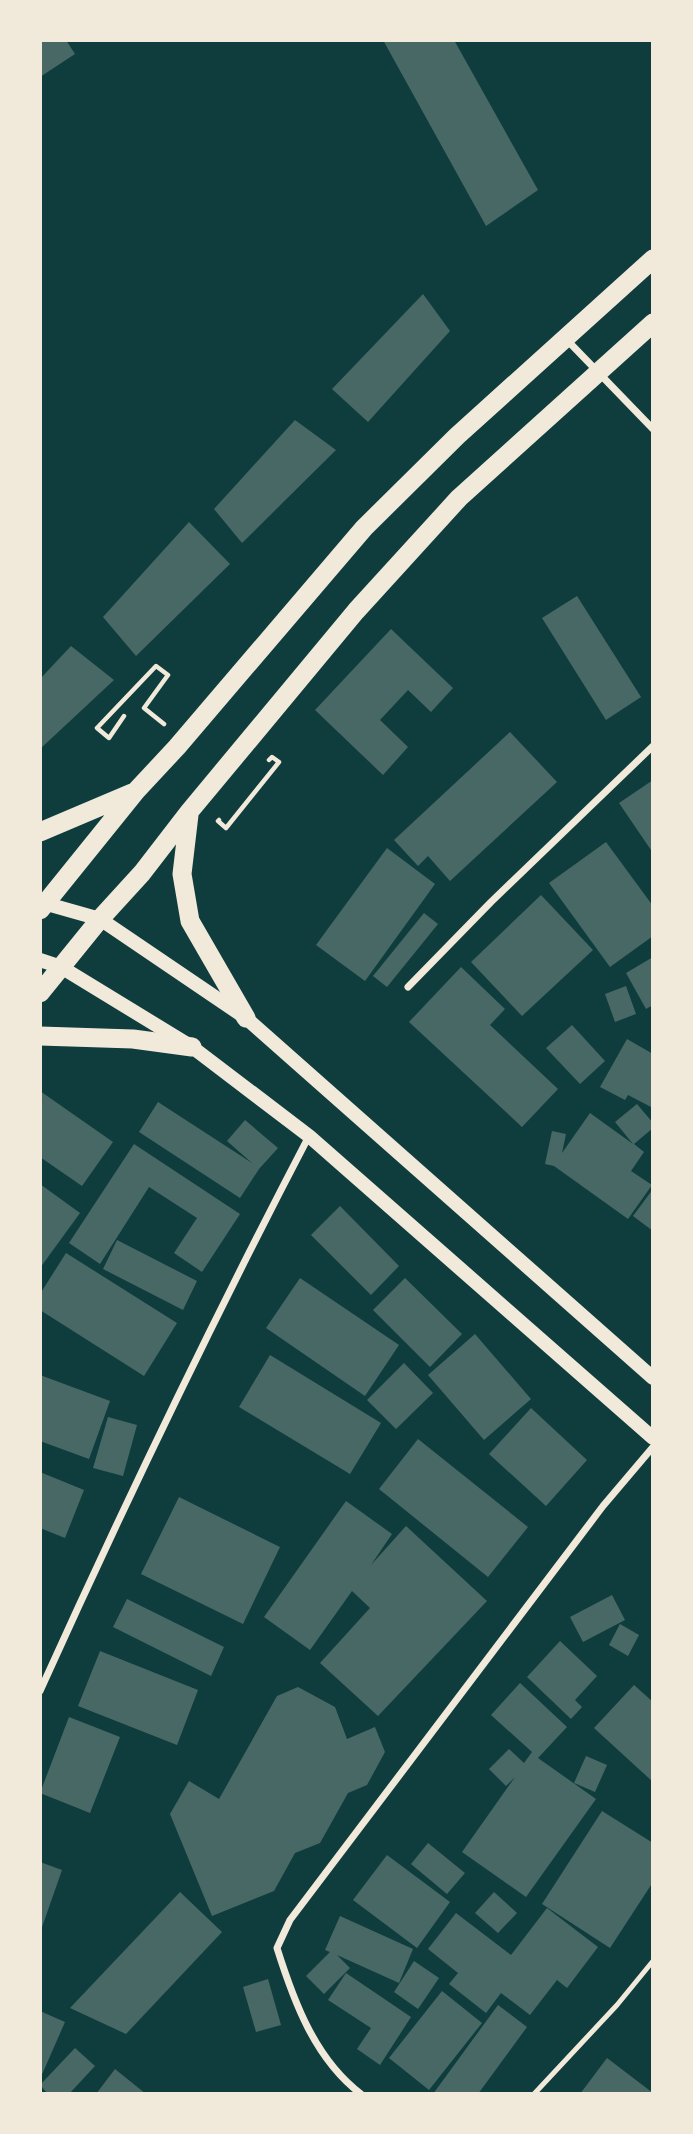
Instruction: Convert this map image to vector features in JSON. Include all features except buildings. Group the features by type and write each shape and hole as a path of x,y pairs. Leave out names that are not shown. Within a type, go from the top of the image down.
{"highway":[{"path":"42,905 136,791 177,747 364,528 457,436 653,259"},
{"path":"40,993 100,919 142,873 189,812 356,611 459,498 653,323"},
{"path":"40,832 136,791"},
{"path":"189,812 182,874 190,922 246,1018"},
{"path":"40,1036 133,1039 192,1047"}],"main road":[{"path":"42,905 100,919 246,1018 653,1378"},
{"path":"40,960 61,967 192,1047 309,1136 653,1438"}],"street":[{"path":"566,338 653,429"},
{"path":"408,987 491,902 653,746"},
{"path":"40,1690 120,1516 237,1276 309,1136"},
{"path":"361,2094 344,2081 311,2036 289,1987 277,1948 281,1939 290,1920 414,1752 603,1506 653,1447"}],"lane":[{"path":"534,2094 617,2005 653,1961"}]}
